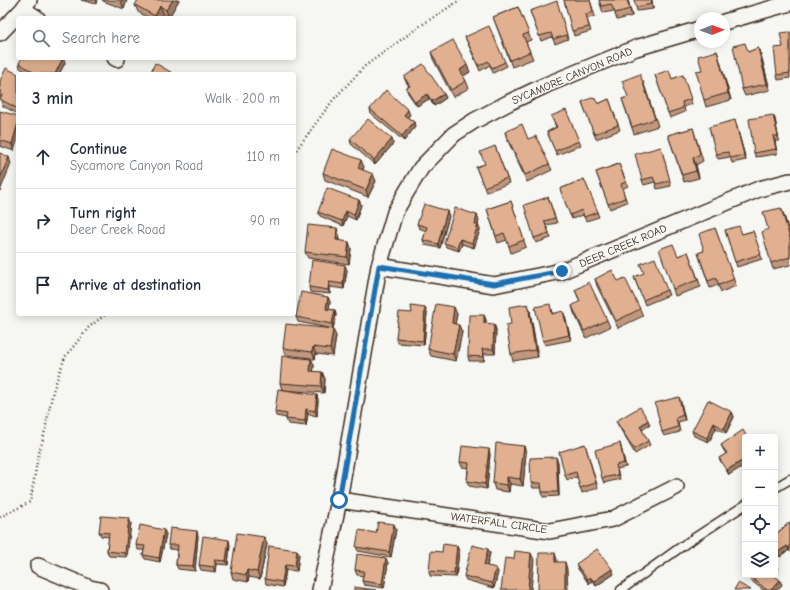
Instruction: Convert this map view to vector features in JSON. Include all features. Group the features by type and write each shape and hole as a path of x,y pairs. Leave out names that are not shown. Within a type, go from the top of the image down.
{"street":[{"path":"730,20 790,3"},
{"path":"0,33 26,5 35,16"},
{"name":"SYCAMORE CANYON ROAD","path":"320,590 339,500 379,266 395,212 421,168 454,134 480,118 546,84 636,48 694,31"},
{"name":"DEER CREEK ROAD","path":"379,266 494,284 562,271 759,189 790,182"},
{"name":"WATERFALL CIRCLE","path":"339,500 550,531 613,519 676,487"},
{"path":"38,566 90,588 100,590"}],"lane":[{"path":"778,486 790,479"},
{"path":"621,590 685,544 743,506"}],"path":[{"path":"296,150 333,100 365,66 420,26 460,0"},
{"path":"0,517 30,502 52,391 65,357 89,327 103,316"}],"building":[{"path":"138,0 173,0 166,10 160,6 155,16 135,5"},
{"path":"564,0 590,0 593,12 586,14 589,27 572,31"},
{"path":"599,0 627,0 630,9 615,13 611,4 601,6"},
{"path":"634,0 651,0 652,4 636,7"},
{"path":"557,1 567,35 553,39 551,33 539,36 530,11"},
{"path":"518,7 529,33 523,35 530,52 510,60 493,17"},
{"path":"489,26 505,62 492,68 488,61 479,66 465,37"},
{"path":"790,32 790,73 777,75 774,48 783,47 780,33"},
{"path":"453,40 467,65 460,70 466,81 451,90 431,52"},
{"path":"745,43 748,52 758,48 767,84 742,89 733,46"},
{"path":"717,51 728,93 704,100 696,71 702,70 698,56"},
{"path":"21,60 62,60 56,72 33,72 19,63"},
{"path":"155,63 171,72 151,72"},
{"path":"423,64 444,94 432,101 427,94 415,102 406,88 410,86 404,77"},
{"path":"6,68 16,73 16,108 0,99 3,94 0,91 0,81"},
{"path":"669,70 672,79 683,75 691,99 682,102 683,108 668,113 655,75"},
{"path":"640,74 655,119 632,127 622,99 628,97 622,81"},
{"path":"386,90 408,110 404,115 414,122 402,136 370,109"},
{"path":"594,97 598,104 609,99 618,125 594,134 582,102"},
{"path":"566,110 579,141 555,151 547,132 557,127 551,116"},
{"path":"0,111 16,115 16,130 12,144 0,140"},
{"path":"773,115 778,136 773,136 776,149 754,153 749,119"},
{"path":"368,119 392,139 374,160 350,139"},
{"path":"735,120 744,155 730,158 728,152 716,154 709,127"},
{"path":"522,124 528,139 536,136 549,164 525,175 505,132"},
{"path":"693,128 700,154 693,158 696,171 682,175 668,135"},
{"path":"495,146 507,178 484,187 476,167 485,164 480,152"},
{"path":"661,147 670,181 656,184 653,177 642,180 635,154"},
{"path":"332,149 361,160 358,168 373,174 366,190 323,173"},
{"path":"0,153 9,157 0,178"},
{"path":"619,164 626,182 621,184 625,198 608,204 596,172"},
{"path":"584,179 598,212 584,217 582,210 570,215 560,189"},
{"path":"327,188 359,200 354,215 346,211 342,221 318,212"},
{"path":"548,197 555,218 544,221 549,233 534,238 524,205"},
{"path":"511,201 524,240 509,246 504,233 496,236 487,209"},
{"path":"424,204 447,211 438,244 423,240 427,227 417,224"},
{"path":"455,208 477,215 475,224 478,225 472,243 460,239 457,247 444,243"},
{"path":"781,208 790,238 790,257 771,263 762,232 768,229 763,212"},
{"path":"308,225 337,228 336,240 349,242 347,257 305,252"},
{"path":"739,226 742,234 753,231 761,254 735,262 725,230"},
{"path":"715,228 734,279 719,285 716,278 708,281 698,253 704,251 699,234"},
{"path":"673,244 678,256 688,252 698,280 673,289 659,249"},
{"path":"655,258 667,290 643,300 634,277 644,273 640,264"},
{"path":"312,260 345,265 343,284 329,282 328,290 309,287"},
{"path":"612,270 618,281 625,278 640,309 616,321 595,279"},
{"path":"589,282 607,320 584,331 572,306 580,301 575,290"},
{"path":"301,292 328,297 326,309 335,310 332,324 296,317"},
{"path":"436,304 454,307 452,323 459,325 453,354 428,349"},
{"path":"528,304 535,350 511,354 506,325 511,324 509,307"},
{"path":"550,304 552,314 563,311 569,335 543,341 535,307"},
{"path":"411,306 425,308 423,341 396,338 399,312 412,313"},
{"path":"469,315 484,315 484,323 494,324 493,349 482,349 483,357 468,356"},
{"path":"286,324 333,329 330,349 313,347 312,352 283,348"},
{"path":"282,356 311,359 310,371 322,372 321,386 280,383"},
{"path":"278,389 317,395 315,411 306,409 305,421 286,419 287,414 275,412"},
{"path":"679,397 683,415 676,418 678,427 662,432 655,403"},
{"path":"708,400 732,412 724,429 714,423 707,438 692,431"},
{"path":"640,407 648,420 640,426 648,441 634,449 616,421"},
{"path":"743,430 745,434 742,434 742,461 727,470 719,458 727,453 721,445"},
{"path":"496,443 524,446 520,479 507,477 507,485 493,483"},
{"path":"620,443 624,463 616,465 618,475 602,478 595,450"},
{"path":"585,444 596,483 580,488 576,472 565,475 559,452"},
{"path":"462,446 489,449 485,484 467,481 469,463 460,462"},
{"path":"556,457 558,492 542,492 541,483 531,483 530,458"},
{"path":"101,516 129,518 125,553 107,551 109,533 99,532"},
{"path":"378,522 394,524 389,552 356,547 359,530 376,533"},
{"path":"790,522 790,549 787,546 778,552 778,532"},
{"path":"140,525 164,530 159,558 143,555 145,546 136,545"},
{"path":"170,528 197,531 193,566 176,565 178,545 168,545"},
{"path":"237,533 264,537 257,572 247,570 246,575 231,572"},
{"path":"203,536 229,540 226,561 215,560 214,567 199,565"},
{"path":"443,544 457,546 454,573 429,571 431,551 442,552"},
{"path":"472,545 488,549 484,565 496,568 492,583 464,576"},
{"path":"269,546 297,550 295,566 285,565 282,582 265,579"},
{"path":"597,549 612,569 594,581 590,577 587,579 576,564"},
{"path":"515,551 531,553 528,590 501,590 505,558 514,559"},
{"path":"539,553 555,553 555,562 565,562 565,590 538,590"},
{"path":"357,554 386,558 382,584 362,581 364,571 355,570"},
{"path":"752,578 777,578 780,580 771,590 767,590"},
{"path":"738,583 751,590 734,590"},
{"path":"354,587 376,590 354,590"}],"route":[{"path":"339,500 379,266 494,284 562,271"}]}
